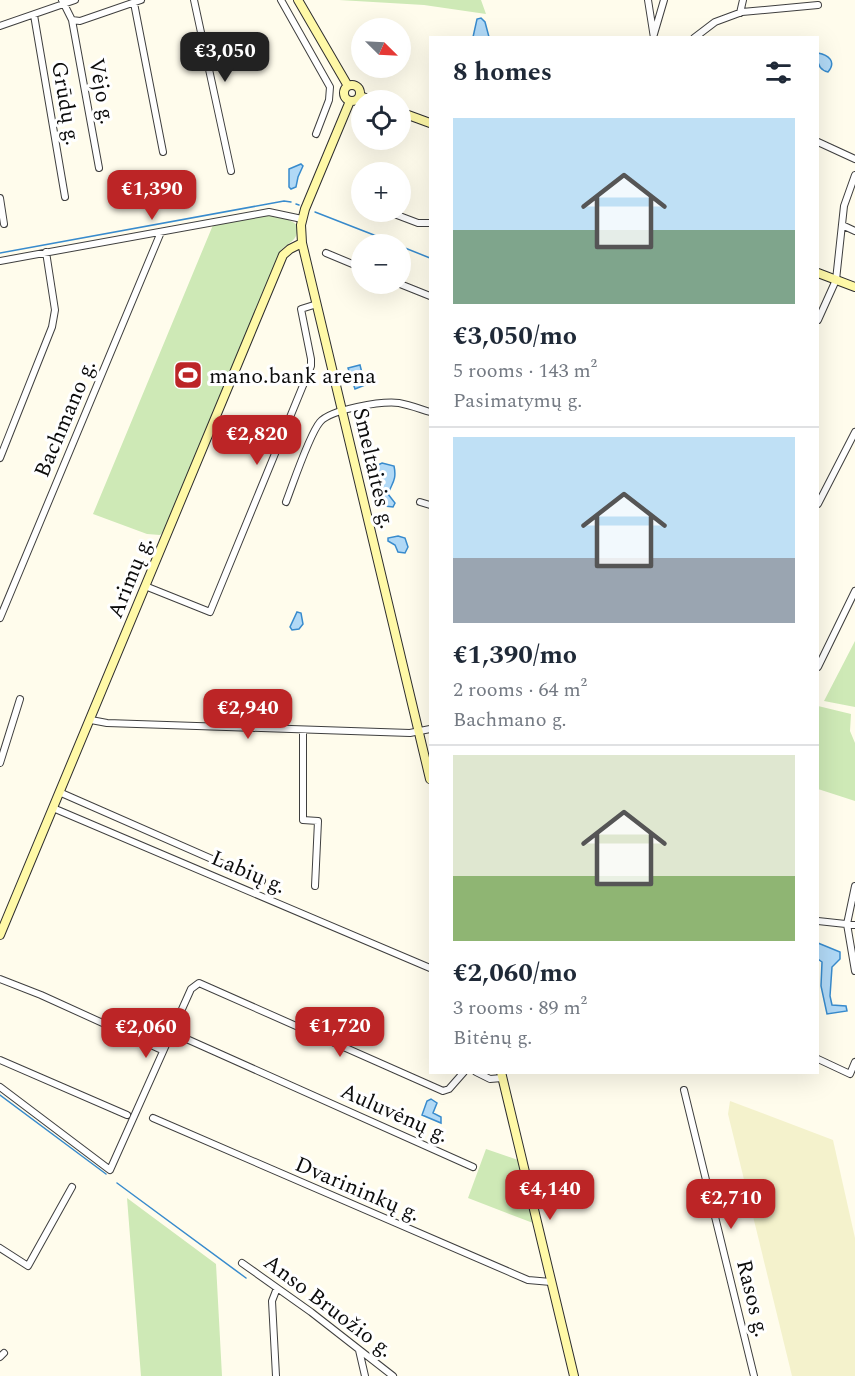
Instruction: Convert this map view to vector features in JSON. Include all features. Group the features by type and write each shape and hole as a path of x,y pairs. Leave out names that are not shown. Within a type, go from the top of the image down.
{"main road":[{"path":"298,0 348,86"},
{"path":"348,86 353,85 358,90"},
{"path":"348,86 344,94 350,101"},
{"name":"Smeltaitės g.","path":"350,101 302,219 302,243 429,775"},
{"path":"411,116 429,123"},
{"name":"Arimų g.","path":"0,935 283,255 302,243"},
{"path":"819,273 855,287"},
{"path":"502,1075 574,1376"}],"street":[{"path":"0,27 75,0"},
{"path":"72,20 80,21 141,0"},
{"path":"194,0 231,171"},
{"path":"281,0 330,87 329,100 316,135"},
{"path":"648,0 653,36"},
{"path":"653,36 664,0"},
{"path":"740,13 743,0"},
{"name":"Vėjo g.","path":"63,3 72,20 99,168"},
{"path":"134,3 162,152"},
{"path":"697,36 716,22 754,9 818,5"},
{"name":"Grūdų g.","path":"34,15 65,197"},
{"path":"819,142 855,159"},
{"path":"819,318 836,280 844,206 855,175"},
{"path":"0,198 4,224"},
{"path":"0,261 269,212 302,219"},
{"path":"411,220 429,223"},
{"path":"842,225 855,231"},
{"name":"Bachmano g.","path":"0,618 161,232"},
{"path":"0,458 54,318 46,252"},
{"path":"326,253 351,263"},
{"path":"411,288 429,296"},
{"path":"145,586 210,612 311,366 301,309 317,304"},
{"path":"285,502 318,425 326,417 382,403 398,403 429,412"},
{"path":"819,502 855,432"},
{"path":"420,502 429,505"},
{"path":"819,665 855,591"},
{"path":"0,763 20,699"},
{"path":"90,720 107,723 303,730 419,732 429,729"},
{"path":"303,730 303,820 318,820 315,886"},
{"path":"59,792 262,881"},
{"name":"Labių g.","path":"53,808 429,968"},
{"path":"855,886 847,924 855,970"},
{"path":"819,921 855,925"},
{"path":"1,979 162,1050"},
{"path":"0,1087 110,1170 191,989 199,983 443,1090 449,1089 462,1074"},
{"name":"Auluvėnų g.","path":"171,1032 473,1167"},
{"path":"819,1059 850,1074 855,1062"},
{"path":"0,1060 127,1115"},
{"path":"480,1074 490,1079 502,1075"},
{"name":"Rasos g.","path":"684,1090 754,1376"},
{"name":"Dvarininkų g.","path":"153,1118 528,1280 551,1282"},
{"path":"0,1248 28,1266 72,1187"},
{"name":"Anso Bruožio g.","path":"243,1263 393,1376"},
{"path":"276,1376 272,1301 277,1288"},
{"path":"359,1349 364,1376"}],"shaded area":[{"path":"730,1101 833,1140 855,1238 855,1376 792,1376 728,1114"}],"green space":[{"path":"339,0 481,0 486,14 424,5"},
{"path":"273,216 293,222 297,225 297,234 294,240 281,250 164,531 160,535 147,534 93,514 213,225"},
{"path":"855,641 855,707 824,701"},
{"path":"819,706 851,714 850,731 855,743 855,801 819,789"},
{"path":"486,1149 518,1160 533,1223 468,1198"},
{"path":"127,1198 216,1264 222,1376 141,1376"}],"water":[{"path":"481,18 485,22 489,36 473,36 477,19"},
{"path":"819,53 830,59 832,65 828,72 819,65"},
{"path":"301,164 303,166 296,187 291,189 289,169"},
{"path":"360,365 365,385 355,389 348,368"},
{"path":"382,463 394,466 394,478 388,494 395,503 393,507 385,506 377,481 376,466"},
{"path":"398,536 405,538 408,547 405,553 398,552 395,545 388,541 388,538"},
{"path":"297,612 301,613 303,624 299,629 292,630 290,627"},
{"path":"819,943 840,952 840,959 832,967 830,996 832,1005 846,1006 847,1011 827,1014 821,986 822,962 819,960"},
{"path":"431,1099 437,1103 433,1113 441,1117 441,1123 422,1115 427,1101"}],"waterway":[{"path":"0,253 284,201 291,202"},
{"path":"315,212 371,234"},
{"path":"411,250 429,258"},
{"path":"0,1095 106,1174"},
{"path":"117,1183 246,1278"}],"place":[{"name":"mano.bank arena","path":"188,375"}]}
